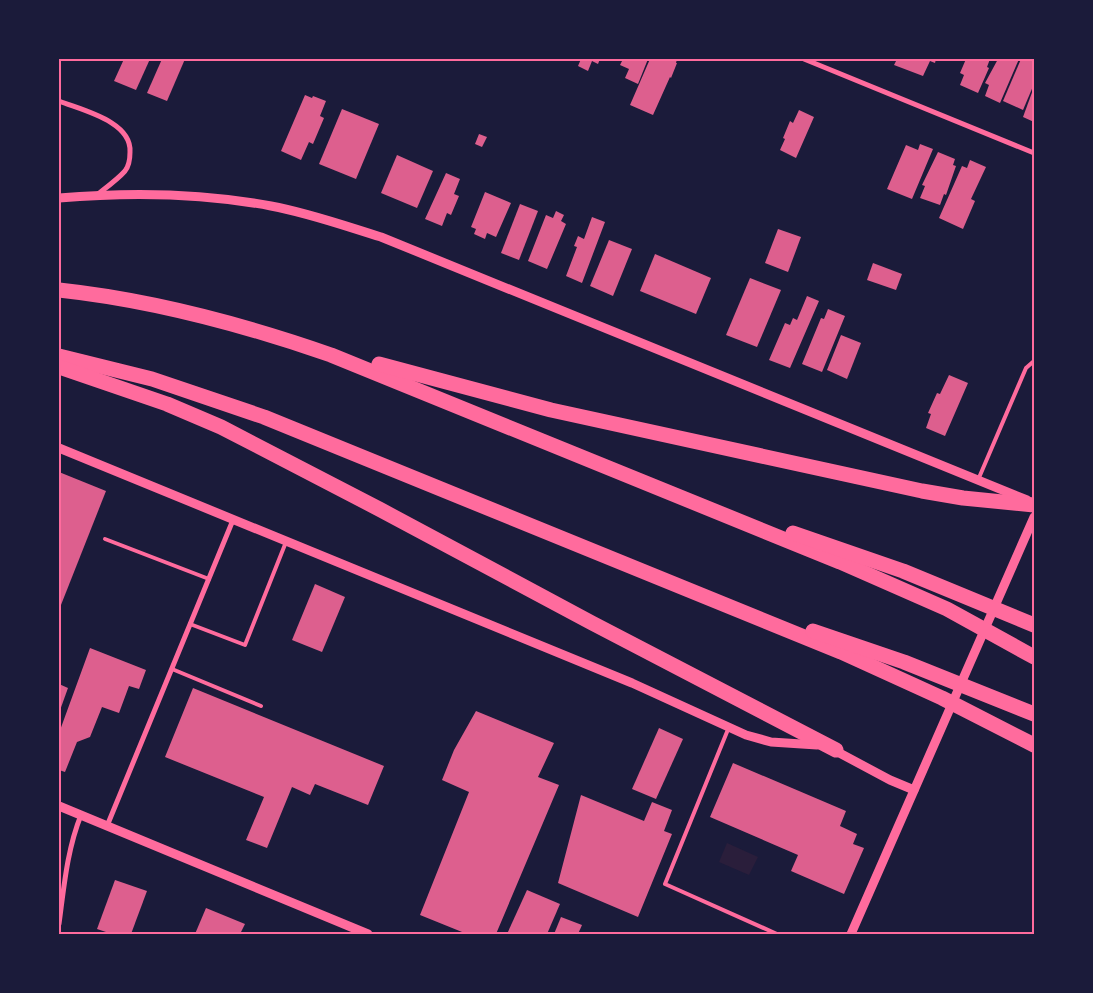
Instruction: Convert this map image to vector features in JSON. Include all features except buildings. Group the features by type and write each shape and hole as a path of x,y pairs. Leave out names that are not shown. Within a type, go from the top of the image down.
{"highway":[{"path":"59,290 130,300 224,321 600,422 922,491 963,498 1034,504"},
{"path":"293,341 395,380 840,562 930,602 1034,657"},
{"path":"59,356 189,390 264,417 840,652 978,715 1034,745"},
{"path":"59,367 167,404 235,434 836,750"},
{"path":"622,472 903,572 1034,625"},
{"path":"691,590 897,660 1034,714"}],"street":[{"path":"804,59 1034,154"},
{"path":"59,101 112,122 125,133 130,148 130,160 126,170 96,196"},
{"path":"59,198 162,195 231,200 272,206 310,215 381,237 1034,504"},
{"path":"59,448 632,683 728,727 763,740 809,743 836,750 890,780 914,790"},
{"path":"851,934 1034,517"},
{"path":"107,826 233,520"},
{"path":"59,806 368,934"},
{"path":"59,924 69,853 81,815"}],"lane":[{"path":"978,480 1026,368 1034,361"},
{"path":"105,539 209,579"},
{"path":"190,624 245,645 286,542"},
{"path":"172,669 261,706"},
{"path":"728,727 665,884 777,934"}],"shaded area":[{"path":"727,843 758,857 749,875 719,862"}]}
